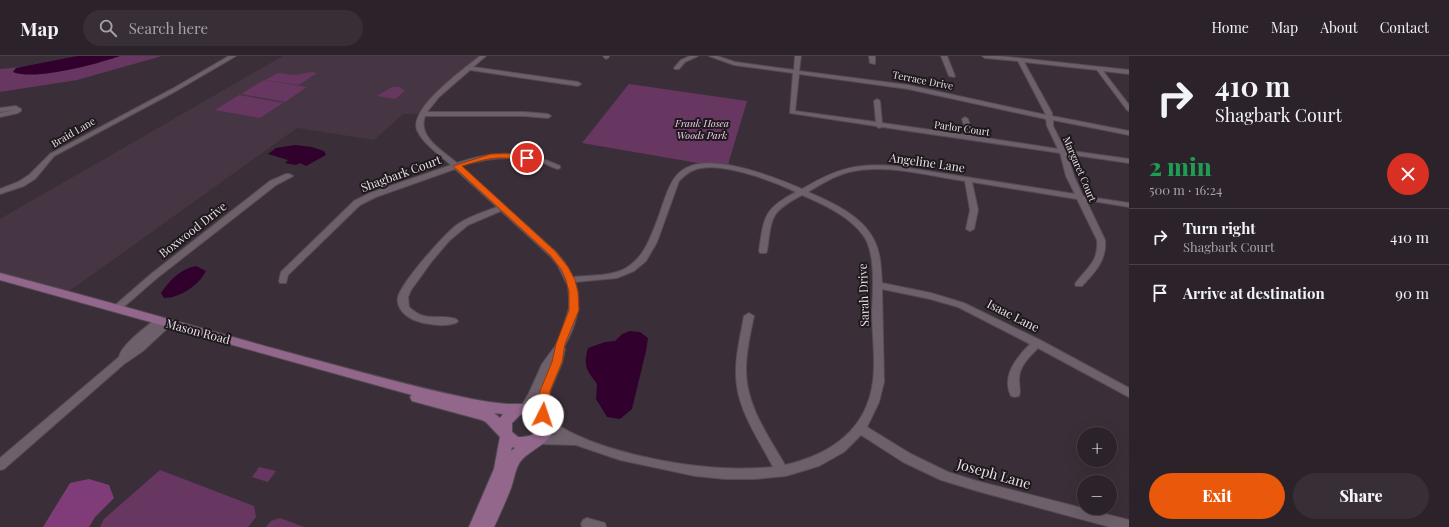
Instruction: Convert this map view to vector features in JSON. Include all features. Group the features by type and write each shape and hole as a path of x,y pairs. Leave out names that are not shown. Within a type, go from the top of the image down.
{"main road":[{"name":"Mason Road","path":"0,276 397,386 482,407 520,409"},
{"name":"Mason Road","path":"397,386 418,398 484,414 491,418 506,434"},
{"path":"477,527 501,469 506,434 506,419 520,409 534,409 545,419 547,429 544,435 516,456 512,462 504,488 486,527"},
{"path":"506,434 519,443 536,441"}],"street":[{"name":"Braid Lane","path":"0,192 21,184 32,177 52,156 66,146 162,95 200,71 229,56"},
{"name":"Braid Lane","path":"162,95 174,90 233,56"},
{"path":"483,56 432,101 422,114 419,125 425,138 559,260 571,280 574,292 574,310 560,344 544,370 533,397 520,409"},
{"path":"677,68 683,61 695,56"},
{"name":"Terrace Drive","path":"712,56 734,63 908,87 1049,118 1129,133"},
{"path":"795,72 798,56"},
{"path":"872,56 873,63"},
{"path":"944,56 952,76"},
{"path":"985,56 1129,72"},
{"name":"Margaret Court","path":"1020,60 1047,109 1050,126 1063,152 1070,176 1101,240 1103,248 1100,258 1079,284"},
{"path":"469,68 578,84"},
{"path":"1099,69 1129,109"},
{"name":"Parlor Court","path":"795,72 792,112 1129,162"},
{"path":"877,100 879,126"},
{"path":"0,110 16,108 19,110 0,115"},
{"path":"422,114 524,114 548,116"},
{"path":"965,119 971,139"},
{"name":"Shagbark Court","path":"283,281 284,274 292,265 358,203 385,190 483,157 503,155 538,160 558,168"},
{"name":"Sarah Drive","path":"545,419 556,430 575,441 638,460 718,474 768,474 812,463 843,446 860,428 872,408 878,389 879,366 874,248 867,233 849,218 772,178 751,172 708,165 689,168 680,175 676,181 653,242 643,259 631,269 614,276 571,280"},
{"name":"Angeline Lane","path":"763,250 767,224 772,213 785,201 839,172 864,167 895,168 1129,205"},
{"name":"Boxwood Drive","path":"116,309 154,276 273,183 289,176"},
{"path":"968,180 976,210 970,229"},
{"path":"453,321 435,321 414,316 404,308 403,297 418,274 455,230 470,221 503,208"},
{"name":"Isaac Lane","path":"876,285 949,301 984,316 1129,393"},
{"path":"750,316 741,366 742,390 752,416 782,471"},
{"path":"0,465 120,361 140,348 164,322"},
{"path":"1015,393 1013,374 1016,366 1036,343"},
{"path":"545,419 545,391 557,362 560,344"},
{"name":"Joseph Lane","path":"860,428 907,458 945,476 977,486 1129,526"},
{"name":"Sarah Drive","path":"536,441 575,441"},
{"path":"587,524 600,527"}],"shaded area":[{"path":"77,56 120,56 82,67 50,73 23,74 13,72 16,68"},
{"path":"283,56 483,56 431,101 422,114 403,114 374,140 297,128 65,294 0,276 0,219"},
{"path":"295,145 312,147 324,151 326,155 306,166 300,163 296,165 285,163 288,160 268,154 276,148"},
{"path":"196,266 206,271 194,286 176,296 164,298 161,293 180,272"},
{"path":"630,331 640,332 648,338 632,409 620,419 607,417 596,399 597,384 586,367 588,348 605,342 615,341 622,334"},
{"path":"89,479 109,485 114,498 95,517 89,527 43,527 70,483"}],"green space":[{"path":"77,56 162,56 77,80 0,92 0,69 30,66"},
{"path":"312,72 317,73 299,85 265,80 278,73 294,75"},
{"path":"264,80 307,87 285,102 241,94"},
{"name":"Frank Hosea Woods Park","path":"629,84 747,101 727,168 582,143"},
{"path":"392,87 399,87 405,91 395,99 377,96"},
{"path":"239,95 283,103 260,118 215,110"},
{"path":"259,467 276,471 268,482 252,477"},
{"path":"160,470 254,506 256,517 248,527 100,527 104,519"},
{"path":"280,518 304,527 266,527 271,521"}],"route":[{"path":"527,158 499,155 483,157 457,166 559,260 571,280 574,292 574,310 560,344 557,362 545,391 543,415"}]}
